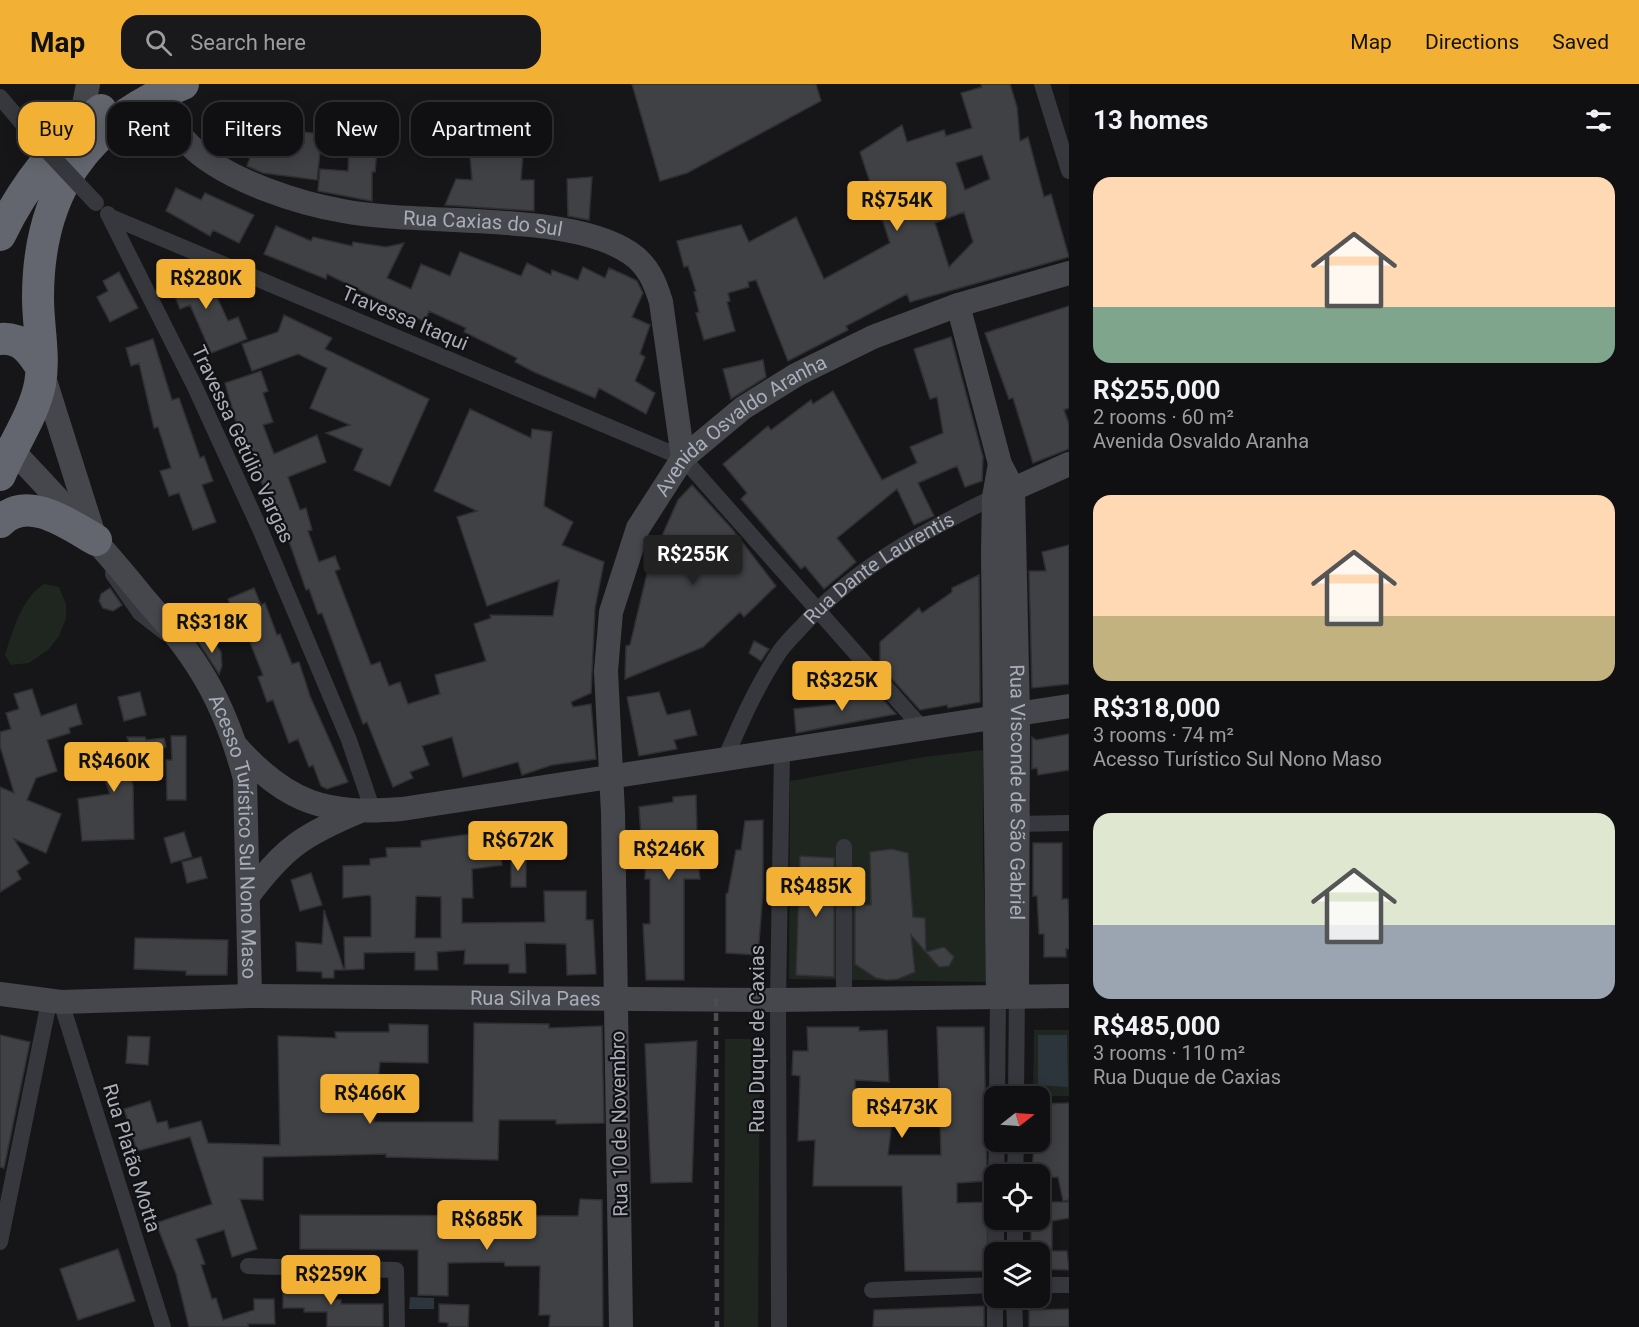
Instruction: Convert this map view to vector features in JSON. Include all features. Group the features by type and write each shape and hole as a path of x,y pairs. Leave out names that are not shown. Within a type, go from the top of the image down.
{"highway":[{"path":"95,114 107,105 147,92 183,84"},
{"path":"4,454 31,408 40,384 39,266 49,211 67,174 92,144 147,92"},
{"path":"0,235 36,173 52,156"},
{"path":"0,339 16,341 24,345 41,367"},
{"path":"0,417 10,417 31,408"},
{"path":"0,522 15,512 29,510 46,513 101,546"}],"main road":[{"path":"85,102 88,84"},
{"name":"Rua Caxias do Sul","path":"147,92 182,136 213,164 244,180 317,206 343,212 404,219 549,228 591,237 630,253 646,267 656,284 683,458"},
{"name":"Avenida Osvaldo Aranha","path":"612,776 606,671 611,612 638,528 683,458 743,408 796,375 873,337 958,305 1069,273"},
{"path":"958,305 1000,464 1004,493"},
{"name":"Acesso Turístico Sul Nono Maso","path":"41,367 101,546"},
{"name":"Acesso Turístico Sul Nono Maso","path":"4,454 101,546 179,640 201,670 236,746 245,779 250,996"},
{"name":"Rua Dante Laurentis","path":"1004,493 1069,464"},
{"name":"Rua Visconde de São Gabriel","path":"1004,493 1007,997"},
{"path":"248,896 270,867 295,843 365,812 724,761 1069,706"},
{"path":"236,746 259,771 302,799 365,812"},
{"name":"Rua 10 de Novembro","path":"612,776 621,1327"},
{"name":"Rua Silva Paes","path":"0,994 55,1002 250,996 778,1000 1069,996"}],"street":[{"path":"1042,84 1069,171"},
{"name":"Travessa Getúlio Vargas","path":"0,97 33,136 111,217 194,385 260,529 349,740 365,812"},
{"name":"Travessa Itaqui","path":"111,217 683,458"},
{"path":"683,458 923,729"},
{"name":"Rua Dante Laurentis","path":"724,761 752,697 782,648 819,609 859,573 895,549 1004,493"},
{"name":"Rua Duque de Caxias","path":"778,1327 778,1000 782,751"},
{"path":"1006,824 1069,823"},
{"path":"844,848 844,999"},
{"name":"Rua Visconde de São Gabriel","path":"998,1086 1007,997"},
{"name":"Rua Visconde de São Gabriel","path":"1007,997 1015,1086"},
{"path":"0,1242 55,1002"},
{"name":"Rua Platão Motta","path":"55,1002 163,1327"},
{"path":"248,1266 396,1270 397,1327"},
{"path":"1050,1285 1069,1285"},
{"path":"872,1290 984,1286"},
{"path":"995,1308 995,1327"},
{"path":"1014,1308 1015,1327"}],"shaded area":[{"path":"44,584 59,587 66,604 66,619 59,636 49,649 29,663 11,665 5,655 15,626 29,598"},
{"path":"983,750 983,863 988,982 789,979 790,781 924,757"},
{"path":"1034,1030 1069,1030 1069,1096 1050,1096 1050,1086 1033,1086"},
{"path":"1038,1035 1067,1035 1068,1087 1038,1085"},
{"path":"725,1039 760,1039 758,1327 724,1327"},
{"path":"410,1297 434,1298 434,1309 409,1309"}],"building":[{"path":"632,84 816,84 821,101 687,173 660,181"},
{"path":"981,84 1010,84 1017,107 1020,141 1028,137 1044,197 1051,194 1069,257 910,302 907,294 846,326 848,330 788,361 756,280 748,282 749,287 728,293 730,301 727,302 735,331 704,340 696,313 699,312 694,292 696,291 688,266 684,267 677,241 741,225 749,242 796,217 824,279 890,243 860,152 902,125 907,142 944,130 946,136 972,128 961,93 982,87","holes":["982,155 990,179 965,190 956,163","964,212 973,242 949,267 935,223"]},
{"path":"304,132 315,133 315,156 320,156 317,180 263,173 247,166 250,156 303,156"},
{"path":"349,156 376,156 375,172 372,172 372,201 318,191 320,169 348,171"},
{"path":"470,156 523,156 521,180 534,180 534,211 445,205 456,179 472,180"},
{"path":"592,177 589,220 568,216 567,179"},
{"path":"176,188 201,200 205,193 254,215 239,243 213,230 210,236 166,211"},
{"path":"276,226 311,241 313,237 352,246 353,242 386,247 404,243 387,278 411,289 421,264 450,276 460,252 521,276 527,263 551,275 552,270 578,280 583,267 605,278 609,268 637,281 643,293 632,317 650,325 640,354 645,357 635,381 655,393 646,414 599,388 595,398 534,372 515,362 517,358 464,332 466,328 429,311 425,322 327,274 326,279 264,254"},
{"path":"180,268 211,284 228,321 238,317 247,339 211,353 190,305 180,309 166,273"},
{"path":"119,272 138,308 110,322 97,297 108,291 103,281"},
{"path":"1069,306 1069,408 1064,410 1069,424 1069,449 1033,463 1013,398 1009,399 985,333"},
{"path":"284,315 332,338 325,349 429,399 390,486 354,470 363,449 326,433 350,425 310,408 327,368 298,354 252,371 242,344 278,332"},
{"path":"951,337 983,457 982,481 965,487 957,466 918,483 934,516 914,525 897,489 837,538 856,562 824,589 805,566 801,569 741,499 747,493 723,464 768,426 771,430 811,400 813,404 833,391 882,480 917,463 910,447 943,433 937,397 930,399 914,349"},
{"path":"153,339 172,400 179,398 200,458 204,456 213,481 202,485 216,522 193,530 179,493 169,496 160,471 171,468 158,427 154,428 139,363 131,366 126,348"},
{"path":"763,360 766,377 731,399 723,369"},
{"path":"261,371 268,391 263,393 273,422 263,425 274,454 317,435 326,462 288,477 300,510 306,508 312,530 308,531 319,562 335,556 340,569 335,571 371,665 380,662 389,686 400,682 408,704 440,694 435,675 486,661 474,624 491,618 490,615 553,616 559,580 487,606 457,517 477,511 434,491 470,409 531,438 532,429 552,432 544,506 573,522 562,545 604,562 595,608 591,693 571,702 573,707 591,704 596,759 552,765 522,775 518,762 463,777 452,737 422,746 429,765 410,772 413,778 393,787 367,722 363,724 322,613 318,614 309,589 306,590 277,507 273,508 249,455 243,457 236,437 240,436 225,383"},
{"path":"692,485 733,530 776,586 744,617 740,612 703,647 625,679 626,646 630,645 649,565 678,500"},
{"path":"1069,545 1069,684 1032,688 1029,571 1046,571 1042,552"},
{"path":"979,575 980,702 920,710 884,670 880,662 880,642 919,608 922,613 952,592 952,588"},
{"path":"110,588 122,605 113,611 103,608 99,601 101,594"},
{"path":"254,588 261,605 265,603 277,635 280,634 292,664 299,662 310,696 348,782 327,789 321,786 313,765 309,767 298,739 289,743 273,700 267,702 258,677 263,675 249,640 245,642 228,599"},
{"path":"204,639 217,646 221,652 222,666 219,674 197,640"},
{"path":"754,641 769,649 761,661 749,653"},
{"path":"32,689 41,716 76,704 82,724 69,728 70,733 47,740 57,771 36,778 27,800 61,814 46,853 14,839 29,863 17,871 21,879 0,892 0,787 14,793 0,746 0,732 11,729 6,713 19,709 14,694"},
{"path":"140,692 146,715 124,721 118,697"},
{"path":"659,692 667,715 690,710 697,735 674,740 677,749 639,756 627,697"},
{"path":"876,692 896,714 796,733 794,709 839,704 838,698"},
{"path":"1069,734 1069,770 1038,775 1037,768 1032,769 1032,737 1036,740"},
{"path":"171,736 186,736 186,800 167,800 166,760 172,760"},
{"path":"127,737 145,737 146,740 164,738 166,747 124,757 133,785 134,839 82,841 78,799 110,794 93,748 129,743"},
{"path":"696,795 697,833 706,833 707,852 697,853 700,879 684,879 684,980 646,980 643,924 650,924 650,879 645,879 646,835 641,836 639,807 673,802 673,797"},
{"path":"763,820 763,892 758,955 726,953 726,894 736,850 741,850 745,821"},
{"path":"498,830 502,865 472,869 473,898 462,898 462,923 545,922 544,891 586,891 586,920 593,920 596,974 567,975 566,944 525,943 526,973 509,973 509,964 464,964 465,950 437,952 438,970 415,970 415,952 364,953 364,969 345,970 344,937 371,937 371,897 369,895 343,898 343,866 370,865 370,859 387,857 386,848 421,847 421,841","holes":["416,896 441,897 441,938 415,938"]},
{"path":"184,832 192,857 171,863 164,838"},
{"path":"1033,843 1062,843 1062,899 1068,899 1069,918 1069,949 1066,949 1066,957 1044,957 1044,934 1039,934 1037,896 1033,896"},
{"path":"892,849 908,853 913,917 925,918 926,952 944,947 954,957 949,966 939,967 911,935 915,972 898,979 887,980 876,978 855,964 855,905 871,905 870,852"},
{"path":"800,856 834,858 834,977 796,975"},
{"path":"201,857 207,878 187,883 182,862"},
{"path":"511,857 526,858 526,887 511,887"},
{"path":"311,873 322,905 300,911 291,880"},
{"path":"324,910 344,970 334,970 334,978 322,978 322,972 297,971 296,942 322,944"},
{"path":"135,938 228,940 227,975 186,975 186,971 134,969"},
{"path":"474,1023 549,1024 549,1028 602,1026 604,1123 556,1124 556,1120 499,1120 498,1160 386,1157 386,1154 263,1157 263,1200 240,1199 257,1249 232,1257 224,1230 196,1239 205,1264 201,1265 212,1299 216,1298 223,1320 254,1310 254,1299 274,1299 275,1324 248,1324 249,1327 189,1327 176,1274 156,1223 212,1204 190,1137 137,1151 124,1109 150,1101 157,1123 167,1121 169,1129 201,1121 208,1143 280,1145 278,1036 336,1038 335,1032 389,1032 389,1024 428,1025 428,1063 380,1062 374,1122 473,1122"},
{"path":"807,1027 859,1027 859,1031 887,1030 889,1082 855,1080 855,1115 893,1114 888,1155 941,1155 937,1027 984,1027 984,1152 986,1152 987,1164 984,1164 984,1181 957,1183 957,1203 984,1202 984,1230 987,1230 988,1242 984,1242 984,1271 905,1271 902,1186 813,1186 815,1140 798,1141 800,1076 792,1075 793,1051 808,1051"},
{"path":"0,1035 30,1042 4,1168 0,1167"},
{"path":"128,1036 150,1037 148,1065 126,1063"},
{"path":"697,1041 692,1182 651,1183 645,1044"},
{"path":"1069,1103 1069,1200 1063,1201 1058,1177 1050,1177 1050,1164 1033,1164 1033,1152 1050,1152 1050,1104"},
{"path":"580,1199 602,1200 603,1327 549,1327 550,1315 539,1315 540,1266 505,1266 504,1262 448,1263 448,1296 418,1295 418,1250 300,1249 300,1215 578,1216"},
{"path":"1050,1202 1069,1202 1069,1218 1052,1221 1052,1251 1067,1251 1069,1270 1050,1269 1050,1242 1031,1242 1031,1230 1050,1230"},
{"path":"118,1249 135,1301 78,1320 60,1269"},
{"path":"329,1281 327,1299 341,1300 341,1304 383,1304 383,1327 327,1327 327,1312 304,1312 304,1308 283,1308 283,1282"},
{"path":"439,1304 469,1305 468,1327 448,1327 448,1323 439,1322"},
{"path":"984,1306 984,1327 873,1327 874,1310"},
{"path":"1069,1309 1069,1327 1029,1327 1029,1310"}],"railway":[{"path":"716,999 717,1327"}]}
